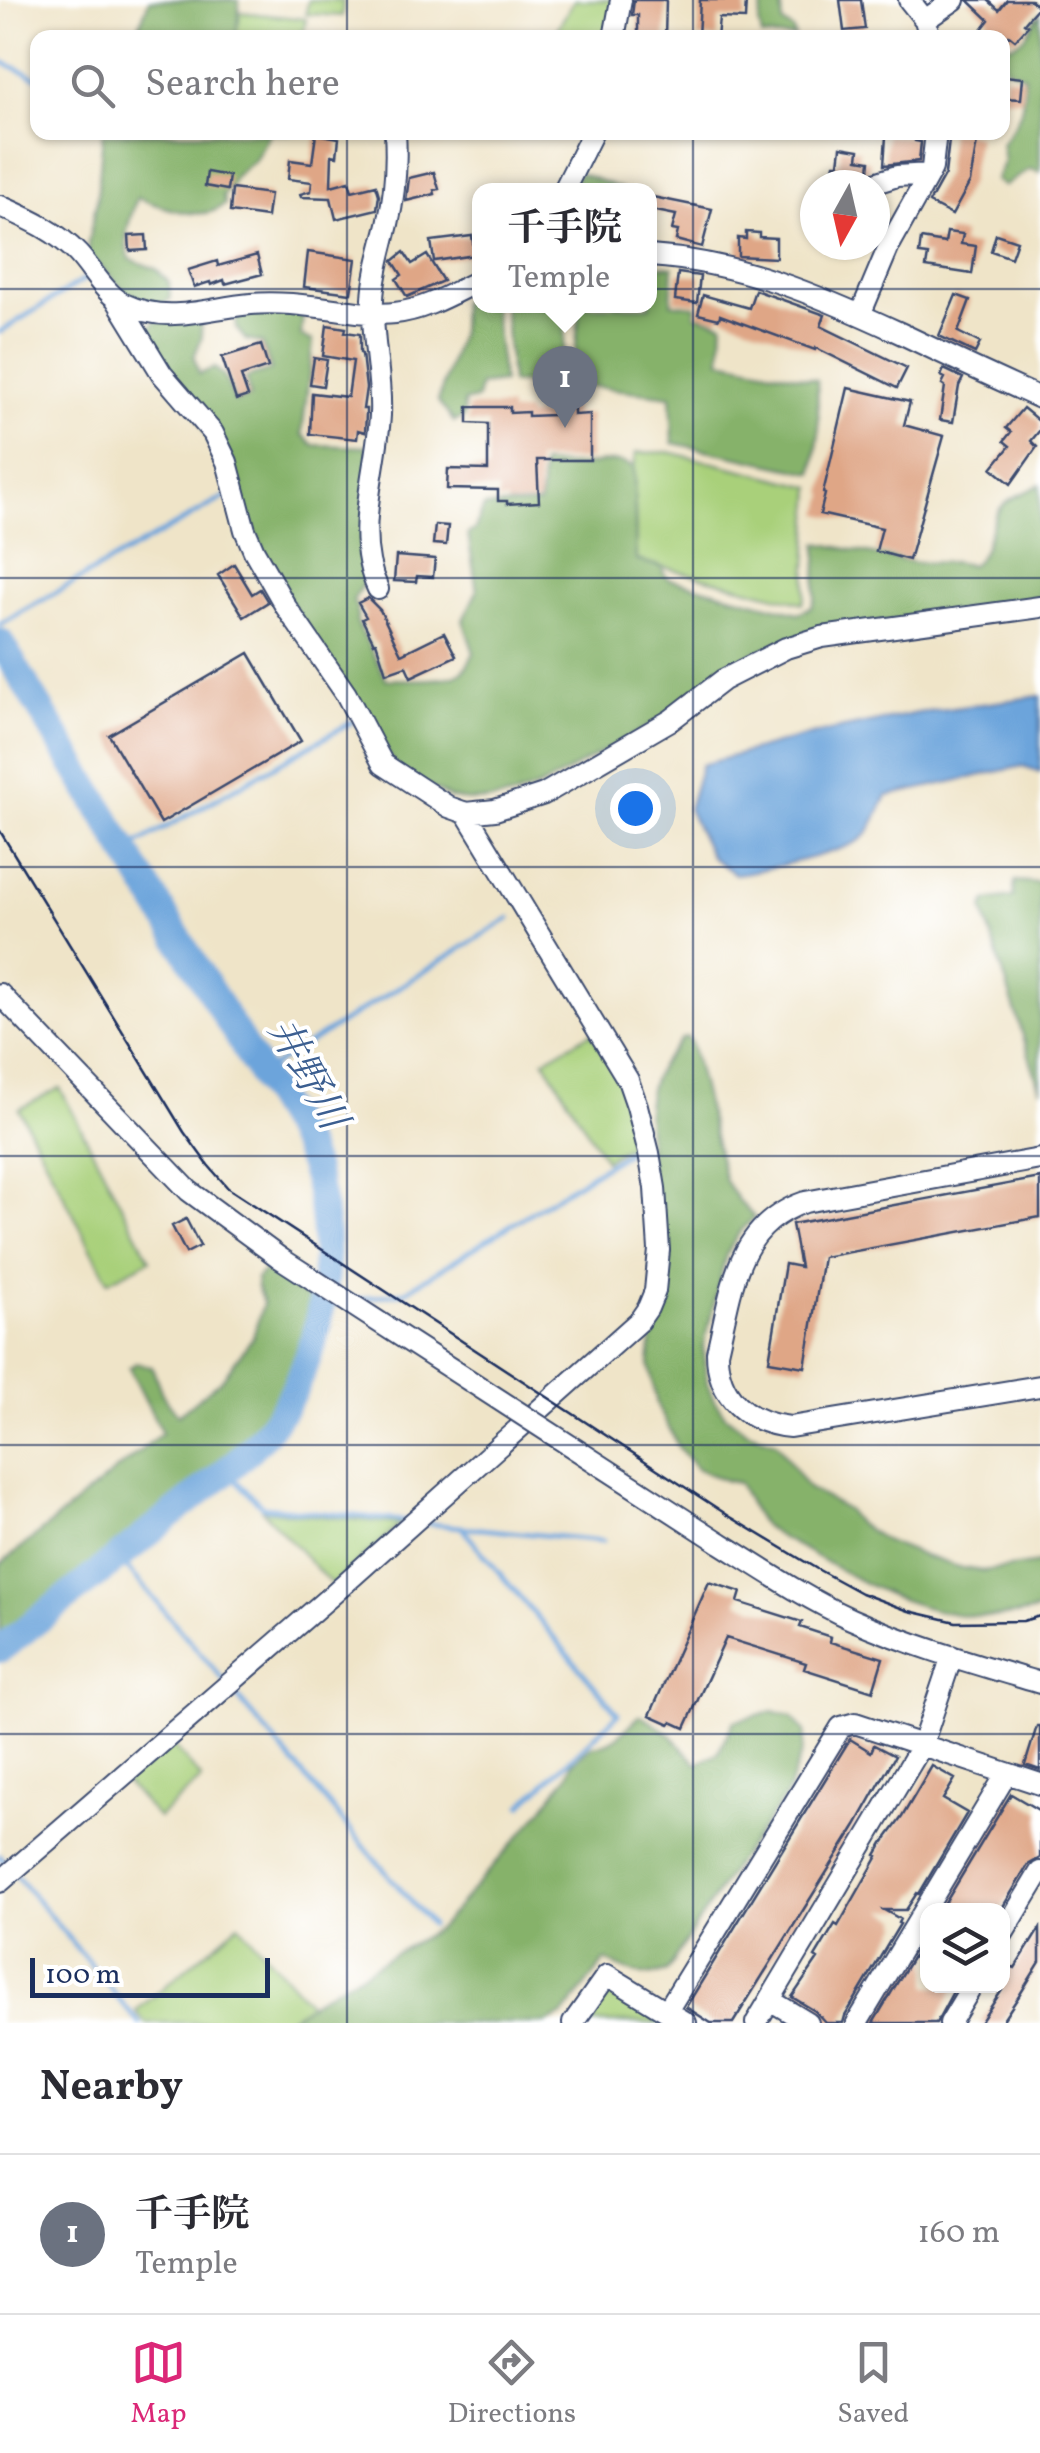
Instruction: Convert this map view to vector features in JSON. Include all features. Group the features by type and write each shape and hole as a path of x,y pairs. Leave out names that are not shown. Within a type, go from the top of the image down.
{"street":[{"path":"615,30 620,0"},
{"path":"909,0 927,29 954,0"},
{"path":"378,589 367,560 371,472 380,414 372,314 374,284 389,220 395,140"},
{"path":"568,183 589,140"},
{"path":"860,315 889,246 929,174 935,140"},
{"path":"890,178 929,174"},
{"path":"0,206 40,225 76,252 116,299 162,374 213,434 227,462 254,551 346,694 384,764 449,807 466,813 495,810 544,794 672,720 723,680 786,648 822,637 1040,607"},
{"path":"657,257 703,262 790,285 1040,398"},
{"path":"116,299 137,309 176,316 252,304 395,314 472,284"},
{"path":"0,1882 408,1528 638,1321 656,1291 659,1266 655,1188 638,1106 628,1080 466,813"},
{"path":"0,994 189,1191 280,1258 803,1594 850,1618 1040,1684"},
{"path":"1040,1159 805,1202 786,1210 758,1232 740,1260 717,1363 724,1387 742,1410 764,1422 790,1427 1040,1386"},
{"path":"756,2023 922,1745 952,1656"},
{"path":"667,2012 842,1727 855,1723 1040,1784"},
{"path":"857,2023 1008,1774"},
{"path":"1010,1922 1040,1872"},
{"path":"573,2023 606,1975 686,2023"},
{"path":"950,2023 968,1993"},
{"path":"770,2000 808,2023"}],"green space":[{"path":"149,0 239,0 236,30 138,30"},
{"path":"308,0 343,0 342,16 306,14"},
{"path":"574,0 616,0 610,30 557,30"},
{"path":"764,0 781,0 783,23 793,30 760,30"},
{"path":"239,12 306,19 304,30 236,30"},
{"path":"1040,14 1040,172 1030,169 1004,186 995,180 1004,161 1001,143 1010,140 1024,96 1025,76 1010,69 1010,45 1025,37"},
{"path":"102,140 266,140 255,160 235,176 223,196 225,204 216,210 182,212 137,198 128,228 127,251 130,259 156,269 169,282 170,299 159,306 128,294 88,254"},
{"path":"579,173 606,183 573,183"},
{"path":"657,266 673,267 671,303 696,306 695,315 723,323 721,360 817,380 819,434 813,473 673,443 671,396 572,384 579,313 657,313"},
{"path":"472,296 472,313 494,313 503,382 480,385 477,399 464,402 464,417 454,422 438,401 460,332 461,302"},
{"path":"255,311 303,314 301,336 313,341 302,434 314,445 369,447 366,578 353,601 357,623 386,679 445,678 466,667 474,653 463,620 477,591 468,534 475,529 484,507 540,504 542,464 614,462 634,467 636,560 662,567 669,579 798,613 812,607 815,599 818,543 916,563 971,565 982,553 1000,509 1040,484 1040,598 784,641 749,655 667,716 540,787 493,800 450,798 397,768 289,601 182,386 145,335 155,321 200,322 202,337 194,357 199,374 215,368 224,376 235,402 250,397 246,378 271,370 262,343 246,340 236,328 237,315"},
{"path":"505,313 566,313 561,383 511,383"},
{"path":"669,452 812,487 803,603 636,560 636,453"},
{"path":"1015,881 1040,883 1040,1090 983,909 987,901 1013,897"},
{"path":"591,1033 622,1083 639,1139 605,1160 544,1060"},
{"path":"687,1037 725,1181 754,1217 726,1255 703,1348 707,1383 714,1400 725,1415 746,1431 776,1442 808,1488 847,1510 857,1523 884,1540 962,1568 982,1571 1040,1563 1040,1610 978,1617 948,1613 890,1595 771,1532 755,1515 739,1483 697,1469 679,1448 657,1405 649,1364 655,1312 647,1113 656,1073 681,1039"},
{"path":"60,1088 150,1260 108,1281 19,1109"},
{"path":"265,1270 317,1304 290,1384 267,1420 225,1464 0,1642 0,1565 162,1433 129,1368 136,1363 152,1367 162,1394 178,1415 222,1379 253,1337 263,1303 256,1279"},
{"path":"262,1510 401,1524 332,1585"},
{"path":"773,1711 791,1716 805,1732 786,1796 733,1868 667,1971 642,1974 605,1961 563,2015 547,2023 282,2023 439,1928 539,1814 568,1775 572,1763 591,1746 612,1740 640,1715 670,1734 697,1764 718,1753 734,1721"},
{"path":"169,1741 202,1779 158,1818 124,1781"},
{"path":"239,1924 310,2004 282,2023 145,2023 136,2011"},
{"path":"611,1989 672,2023 585,2023 605,1990"}],"water":[{"path":"1040,696 1040,772 1023,766 887,796 864,837 822,855 735,874 711,857 688,809 701,765 801,737 918,713"}],"building":[{"path":"634,0 666,0 665,30 638,30 638,15 632,15"},
{"path":"700,0 746,0 745,19 719,18 718,30 698,30"},
{"path":"840,0 861,0 865,29 844,30"},
{"path":"968,0 988,0 999,10 1007,0 1031,0 1038,7 1015,40 1010,30 981,30 989,20"},
{"path":"1010,77 1023,78 1021,99 1010,98"},
{"path":"315,140 339,140 337,156 332,155 331,186 349,181 352,191 376,185 377,209 336,219 331,198 301,197 300,194 311,191 312,182 288,179 290,160 312,163"},
{"path":"886,140 921,142 919,161 884,165"},
{"path":"949,140 977,140 970,182 952,215 929,203 945,174"},
{"path":"841,147 859,150 858,159 870,161 869,170 834,170 839,164"},
{"path":"207,172 229,176 227,190 205,186"},
{"path":"434,172 439,189 434,190 435,194 406,201 409,178"},
{"path":"232,189 270,194 267,217 230,212"},
{"path":"657,198 712,209 702,247 676,240 678,231 672,230 676,215 657,211"},
{"path":"746,232 776,238 776,258 738,256 738,238 746,239"},
{"path":"947,232 963,234 961,244 976,246 972,274 926,267 928,255 919,254 921,239 945,243"},
{"path":"996,234 1017,241 1011,258 991,251"},
{"path":"146,235 147,250 130,251 129,236"},
{"path":"472,236 472,255 434,261 431,241"},
{"path":"308,252 356,259 351,293 304,287"},
{"path":"404,252 412,264 427,255 443,281 407,297 396,279 402,275 393,261"},
{"path":"257,255 262,274 194,287 188,270"},
{"path":"678,273 700,276 697,303 675,300"},
{"path":"755,290 825,315 821,326 907,368 897,388 816,348 720,315 719,319 698,314 703,295 749,308"},
{"path":"956,295 970,300 958,332 980,343 975,353 939,336"},
{"path":"327,325 360,334 366,414 365,432 358,430 357,439 310,434 312,393 348,397 353,361 323,356"},
{"path":"261,345 268,367 241,376 248,396 236,400 222,357"},
{"path":"314,358 327,360 323,386 310,384"},
{"path":"944,369 963,378 953,422 940,420"},
{"path":"848,388 910,402 904,425 944,436 909,560 876,551 882,528 820,514"},
{"path":"468,407 510,407 510,413 528,412 528,416 553,415 553,408 574,408 574,415 590,414 590,460 537,460 539,502 507,504 498,501 498,490 447,489 448,469 488,470 488,424 468,423"},
{"path":"1023,408 1040,422 1040,430 1031,441 1037,447 1011,484 992,468 1010,446 1004,441 1011,432 1006,428"},
{"path":"435,525 448,526 446,545 433,544"},
{"path":"396,556 435,559 433,577 417,576 416,582 394,581"},
{"path":"234,564 252,594 260,589 268,602 244,617 218,575"},
{"path":"368,598 380,610 401,654 444,633 456,656 411,677 406,666 386,673 358,603"},
{"path":"249,653 301,741 161,823 109,735"},
{"path":"1040,1178 1040,1217 823,1257 805,1367 769,1361 785,1264 800,1267 792,1224"},
{"path":"186,1219 200,1246 186,1253 172,1226"},
{"path":"709,1582 741,1592 738,1602 802,1622 800,1627 831,1637 830,1642 883,1658 873,1691 804,1669 806,1663 726,1638 685,1728 650,1715"},
{"path":"1040,1726 1040,1770 1025,1765"},
{"path":"850,1739 871,1752 874,1745 895,1756 733,2023 711,2023 686,2007"},
{"path":"932,1766 955,1779 943,1799 967,1813 906,1910 884,1910 900,1919 900,1924 843,2023 826,2023 792,1997"},
{"path":"1011,1794 1040,1811 1040,1858 1028,1865 1005,1903 945,1903"},
{"path":"1040,1928 1040,1962 1019,1996 1001,2023 980,2023 1000,1993 1010,1993 1010,1966 1015,1968"},
{"path":"920,1945 920,1993 952,1993 936,2023 873,2023"}],"waterway":[{"path":"0,61 30,74"},
{"path":"0,332 85,279"},
{"path":"0,624 227,496"},
{"name":"井野川","path":"0,642 305,1148 316,1180 326,1251 318,1323 308,1357 276,1419 215,1480 0,1649"},
{"path":"126,850 352,722"},
{"path":"261,1073 510,918"},
{"path":"355,1300 404,1292 635,1147"},
{"path":"323,1306 340,1303"},
{"path":"226,1471 263,1507 406,1521"},
{"path":"421,1523 603,1541"},
{"path":"461,1527 618,1714 522,1805"},
{"path":"119,1558 225,1682"},
{"path":"232,1691 431,1925"},
{"path":"0,1856 9,1867"},
{"path":"16,1875 139,2023"}],"tram line":[{"path":"0,831 184,1132 228,1188 729,1516 861,1593 909,1611 956,1622 1023,1621 1040,1616"}],"place":[{"name":"千手院","path":"565,428"}]}
